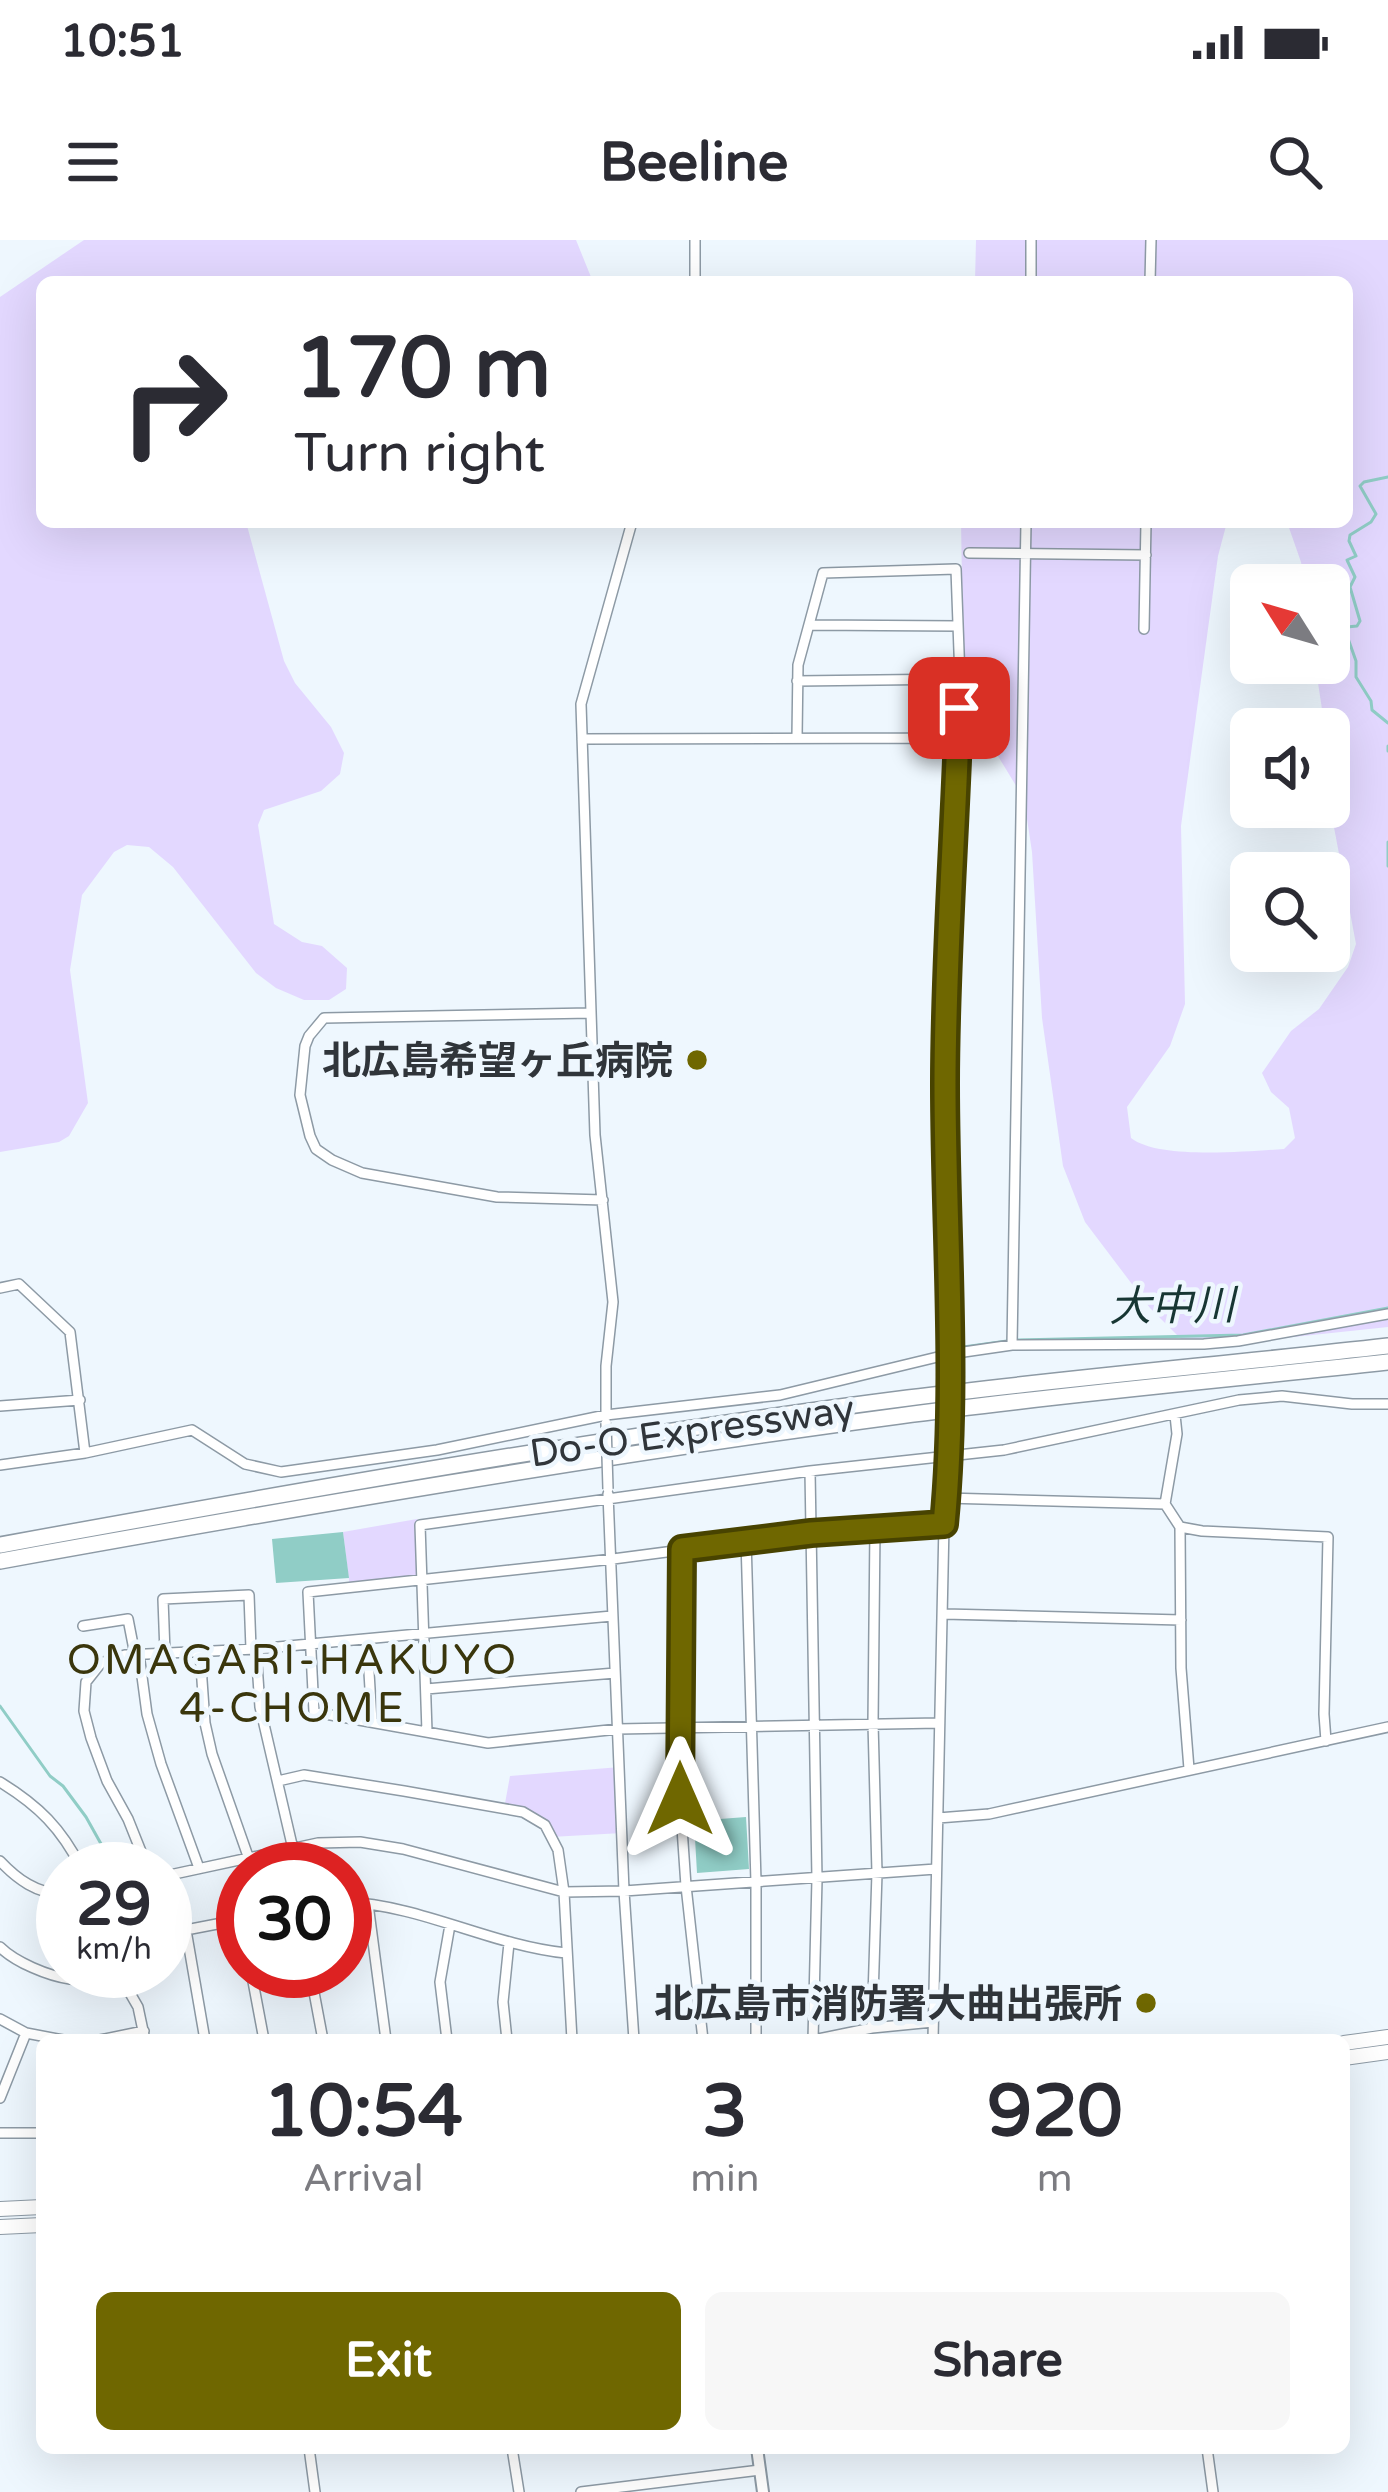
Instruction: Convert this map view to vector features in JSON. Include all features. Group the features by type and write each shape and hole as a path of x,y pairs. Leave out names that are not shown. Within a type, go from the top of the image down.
{"highway":[{"name":"Do-O Expressway","path":"0,1545 480,1461 813,1412 1388,1346"},
{"name":"Do-O Expressway","path":"0,1561 496,1475 817,1427 1388,1362"},
{"path":"1350,2042 1388,2037"},
{"path":"1350,2056 1388,2052"},
{"path":"0,2209 36,2207"},
{"path":"0,2227 36,2224"}],"street":[{"path":"695,240 695,276"},
{"path":"1030,276 1031,240"},
{"path":"1150,240 1150,276"},
{"path":"630,528 581,704 595,1135 613,1302 606,1366 608,1494 634,2034"},
{"path":"1012,1345 1026,528"},
{"path":"1144,629 1146,528"},
{"path":"969,553 1145,555"},
{"path":"797,737 798,665 823,573 956,569 960,679 945,1084 950,1454 944,1524 933,2034"},
{"path":"809,625 958,626"},
{"path":"797,681 960,679"},
{"path":"582,739 958,738"},
{"path":"590,1013 324,1018 305,1046 300,1094 316,1149 362,1173 497,1197 603,1200"},
{"path":"0,1288 19,1284 70,1332 85,1453"},
{"path":"0,1465 192,1430 245,1464 281,1472 780,1395 1012,1345 1204,1344 1388,1314"},
{"path":"427,1732 420,1525 608,1494 1020,1447 1239,1400 1282,1396 1388,1404"},
{"path":"0,1406 80,1400"},
{"path":"1175,1415 1177,1434 1165,1504 1180,1527 1181,1668 1189,1769"},
{"path":"810,1471 817,1879 813,2034"},
{"path":"946,1498 1165,1504"},
{"path":"939,1723 618,1729 488,1743 314,1712 308,1592 811,1533 944,1524"},
{"path":"1180,1527 1328,1538 1326,1741"},
{"path":"872,2028 877,1873 875,1528"},
{"path":"746,1540 756,2034"},
{"path":"682,1549 680,1799 703,2034"},
{"path":"166,1653 163,1599 249,1595 260,1707 291,1842"},
{"path":"944,1614 1181,1620"},
{"path":"137,1842 107,1780 84,1711 86,1682 101,1663 137,1654 254,1649 612,1616"},
{"path":"83,1626 128,1619 160,1764 199,1868"},
{"path":"368,1639 372,1722"},
{"path":"200,1652 205,1723 244,1842"},
{"path":"426,1689 615,1673"},
{"path":"938,1818 989,1814 1388,1727"},
{"path":"278,1781 304,1775 523,1812 545,1825 558,1850 564,1892 572,2034"},
{"path":"0,1782 46,1814 67,1842"},
{"path":"372,1844 564,1892 936,1869"},
{"path":"0,1861 18,1880 36,1888"},
{"path":"192,1870 216,1865"},
{"path":"372,1905 509,1943 566,1953"},
{"path":"446,2034 440,1982 450,1925"},
{"path":"372,1934 385,2034"},
{"path":"506,2034 503,2002 509,1943"},
{"path":"0,1947 36,1968"},
{"path":"192,1963 205,2034"},
{"path":"133,1998 144,2034"},
{"path":"256,1998 263,2034"},
{"path":"315,1998 322,2034"},
{"path":"0,2019 36,2035"},
{"path":"842,2034 933,2022"},
{"path":"0,2098 26,2033"},
{"path":"0,2133 36,2133"},
{"path":"310,2454 315,2492"},
{"path":"513,2454 519,2492"},
{"path":"758,2454 763,2492"},
{"path":"1208,2454 1214,2492"},
{"path":"581,2492 760,2470"}],"shaded area":[{"path":"84,240 576,240 591,276 36,276 36,528 248,528 284,661 344,753 340,774 321,791 264,810 258,825 274,924 302,942 322,946 347,968 346,989 329,1000 304,1000 276,988 256,973 173,867 149,847 127,845 114,852 82,895 70,970 88,1103 69,1136 59,1142 0,1152 0,297"},
{"path":"976,240 1388,240 1388,1327 1227,1344 1184,1342 1150,1308 1085,1222 1063,1166 1042,1018 1032,852 1024,799 964,700 961,528 1225,528 1181,826 1185,1004 1170,1046 1127,1107 1131,1138 1144,1145 1204,1152 1284,1149 1295,1138 1289,1108 1271,1092 1262,1073 1291,1031 1319,1009 1345,972 1350,972 1356,944 1350,912 1350,852 1339,852 1334,828 1350,828 1350,708 1322,708 1318,684 1350,684 1350,564 1301,564 1289,528 1353,528 1353,276 975,276"},
{"path":"417,1519 421,1580 350,1588 343,1532"},
{"path":"343,1532 349,1578 276,1583 272,1539"},
{"path":"620,1767 622,1833 551,1837 545,1825 504,1809 510,1776"},
{"path":"746,1817 749,1869 697,1873 694,1821"}],"waterway":[{"name":"大中川","path":"1388,477 1360,486 1376,514 1350,535 1356,556 1347,560 1355,577 1350,587 1360,621 1345,630 1356,661 1356,677 1372,710 1388,723"},
{"name":"大中川","path":"1388,746 1388,751"},
{"name":"大中川","path":"1388,842 1388,866"},
{"name":"大中川","path":"1017,1340 1243,1335 1388,1308"},
{"name":"大中川","path":"956,1348 1007,1341"},
{"path":"0,1706 100,1842"}],"place":[{"name":"北広島希望ヶ丘病院","path":"697,1060"},
{"name":"北広島市消防署大曲出張所","path":"1146,2003"}],"district":[{"name":"OMAGARI-HAKUYO 4-CHOME","path":"293,1683"}],"route":[{"path":"680,1799 682,1549 811,1533 944,1524 951,1363 945,1084 959,708"}]}
